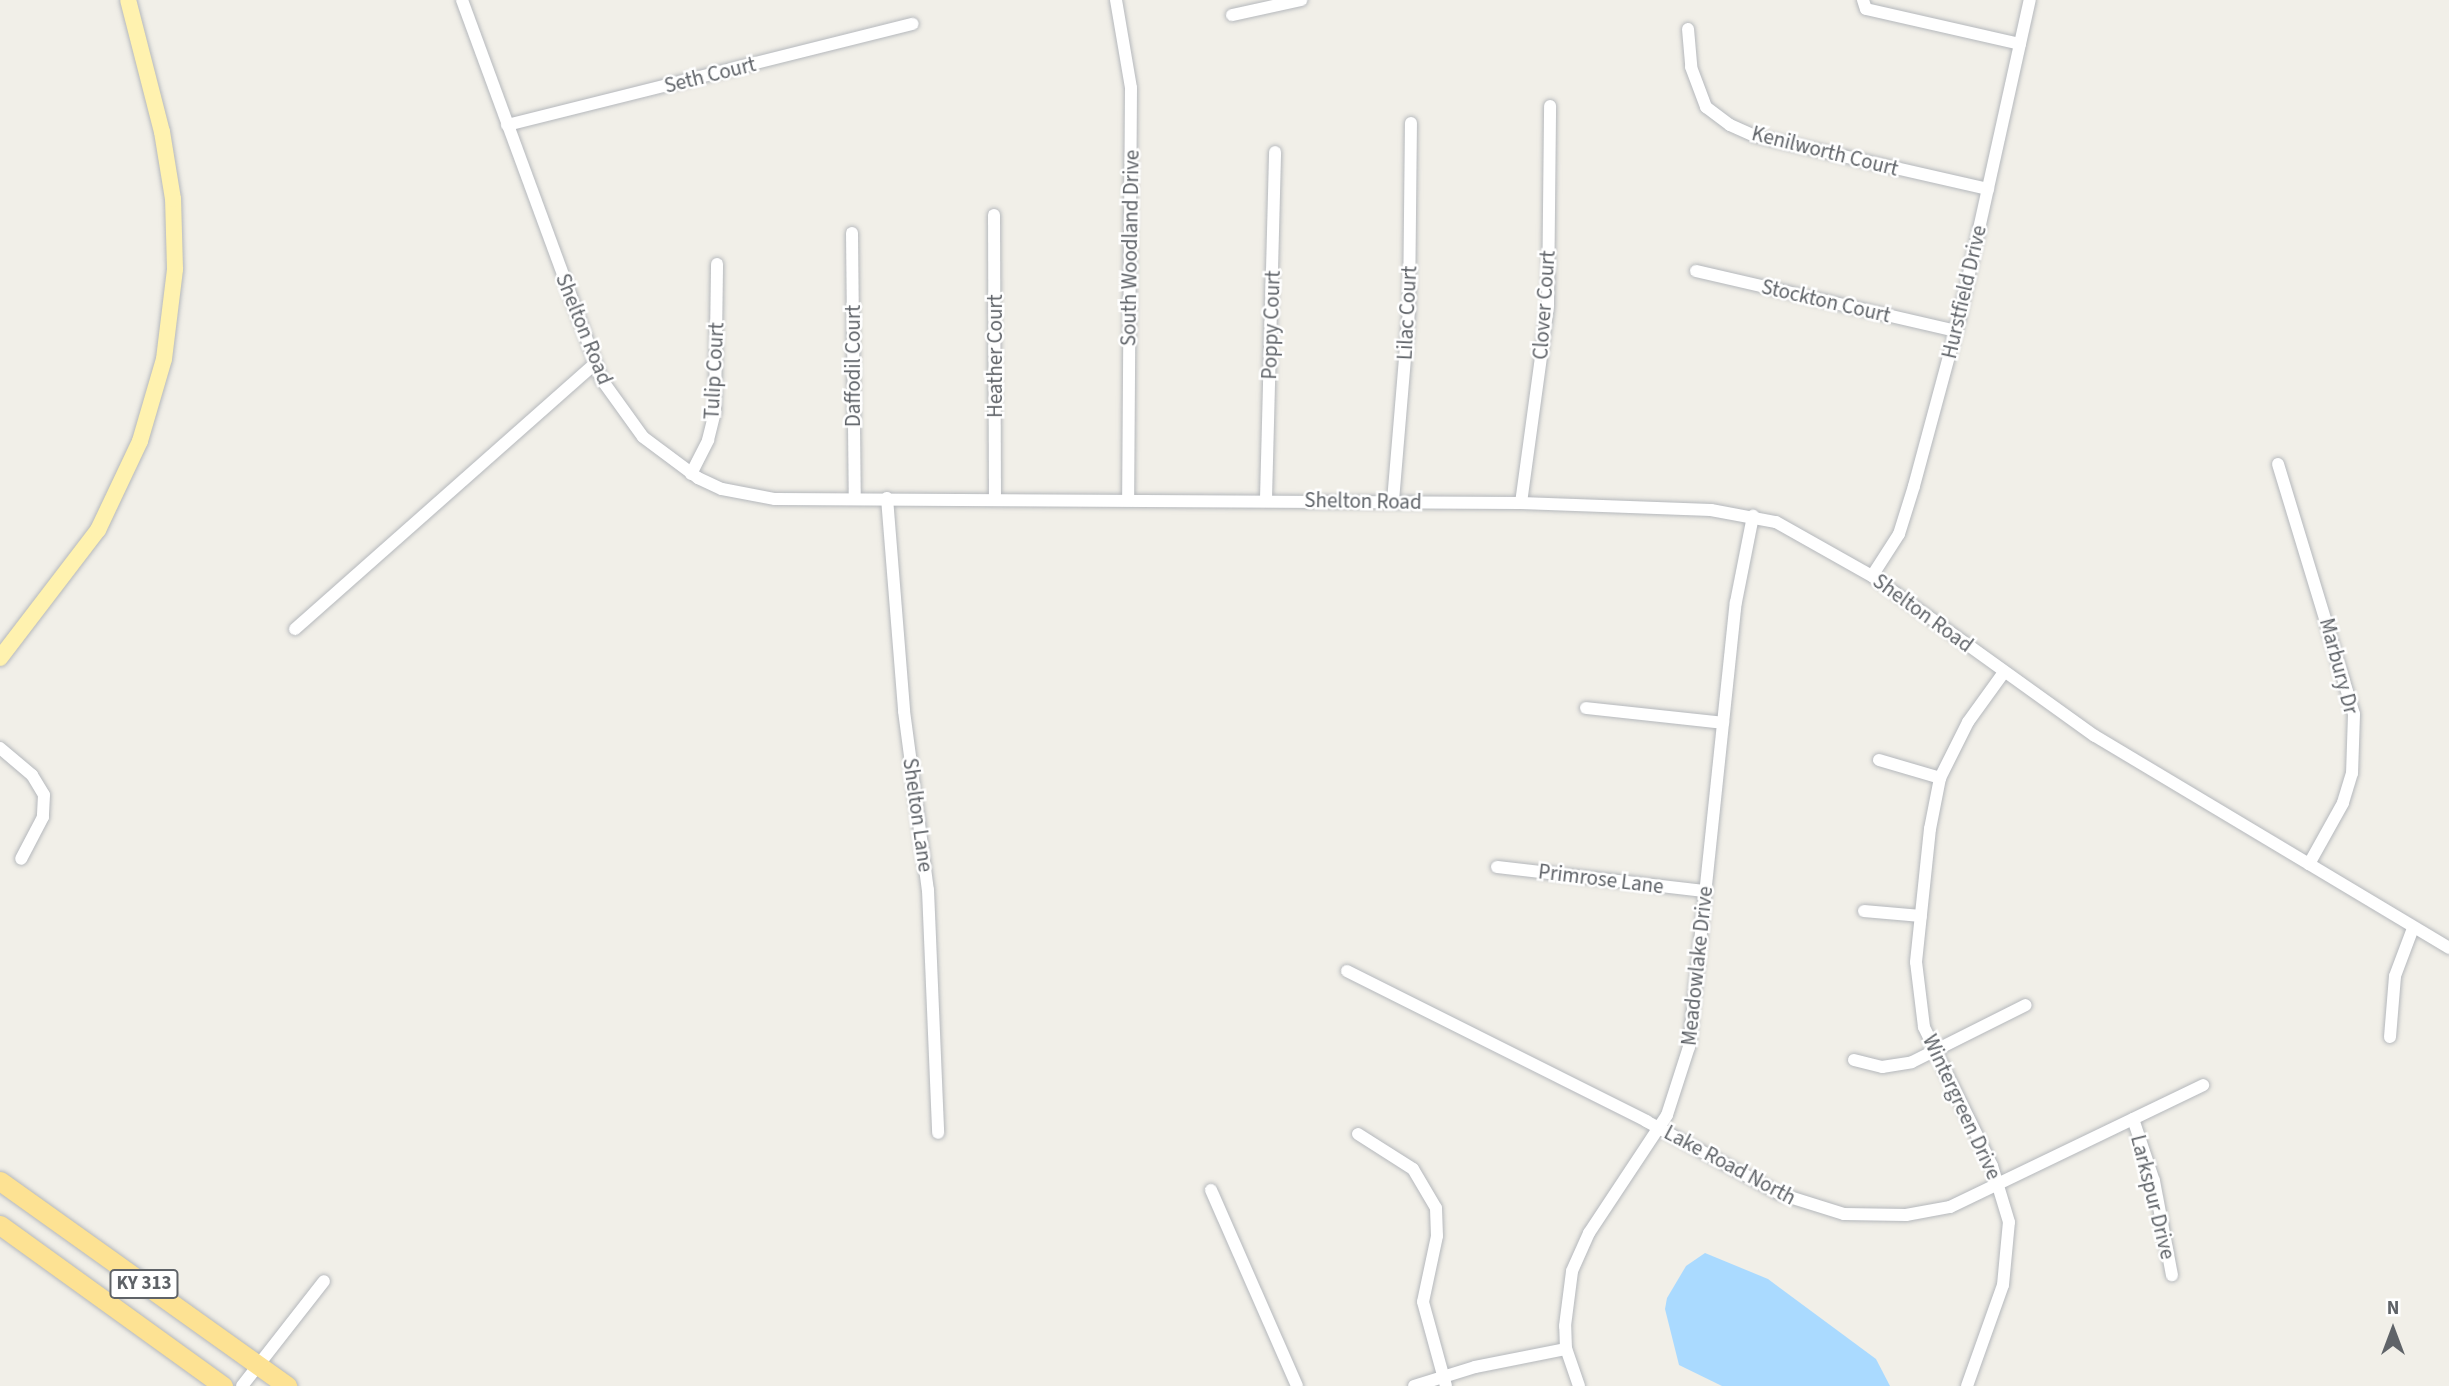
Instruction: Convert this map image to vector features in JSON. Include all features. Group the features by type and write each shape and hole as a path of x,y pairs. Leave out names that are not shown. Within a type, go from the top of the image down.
{"highway":[{"name":"KY 313","path":"0,1181 287,1386"},
{"name":"KY 313","path":"0,1225 223,1386"}],"main road":[{"path":"120,0 157,110"},
{"path":"0,659 98,530 134,459 159,384 172,307 175,232 170,176 157,110 128,0"}],"street":[{"name":"Shelton Road","path":"462,0 595,364 614,400 643,437 691,474 722,489 764,498 995,497 1521,503 1711,510 1753,516 1794,528 1872,576 2095,736 2449,948"},
{"name":"South Woodland Drive","path":"1116,0 1131,88 1128,498"},
{"path":"1231,15 1301,0"},
{"path":"1863,0 1866,9 2020,44"},
{"name":"Hurstfield Drive","path":"1872,576 1899,534 1956,331 2030,0"},
{"name":"Seth Court","path":"507,125 913,24"},
{"name":"Kenilworth Court","path":"1688,29 1691,67 1706,107 1730,125 1755,136 1988,189"},
{"name":"Clover Court","path":"1521,503 1548,305 1550,106"},
{"name":"Lilac Court","path":"1393,501 1409,310 1411,124"},
{"name":"Poppy Court","path":"1266,499 1275,152"},
{"name":"Heather Court","path":"994,215 995,497"},
{"name":"Daffodil Court","path":"852,233 855,498"},
{"name":"Tulip Court","path":"691,474 715,411 718,264"},
{"name":"Stockton Court","path":"1696,271 1956,331"},
{"path":"295,629 595,364"},
{"name":"Marbury Dr","path":"2278,464 2354,714 2352,773 2343,803 2309,864"},
{"name":"Shelton Lane","path":"887,498 904,711 928,890 939,1133"},
{"name":"Meadowlake Drive","path":"1579,1386 1566,1349 1567,1289 1578,1253 1660,1128 1689,1047 1741,569 1753,516"},
{"name":"Wintergreen Drive","path":"1967,1386 2006,1271 2009,1222 1999,1184 1934,1052 1916,988 1921,916 1940,778 1968,722 2004,672"},
{"path":"1586,708 1723,723"},
{"path":"0,748 32,775 44,795 43,817 20,859"},
{"path":"1879,760 1940,778"},
{"name":"Primrose Lane","path":"1497,867 1706,891"},
{"path":"1864,911 1921,916"},
{"path":"2390,1037 2395,976 2413,928"},
{"name":"Lake Road North","path":"1347,971 1660,1128 1780,1194 1844,1214 1921,1213 1963,1202 2203,1084"},
{"path":"1854,1060 1889,1066 1934,1052 2026,1005"},
{"name":"Larkspur Drive","path":"2133,1119 2154,1181 2172,1275"},
{"path":"1358,1134 1413,1169 1436,1208 1437,1236 1423,1302 1445,1381"},
{"path":"1211,1190 1297,1386"},
{"path":"242,1386 324,1281"},
{"path":"1414,1386 1445,1381 1566,1349"}],"water":[{"path":"1705,1253 1768,1279 1876,1359 1890,1386 1722,1386 1679,1365 1665,1309 1667,1298 1686,1266"}]}
